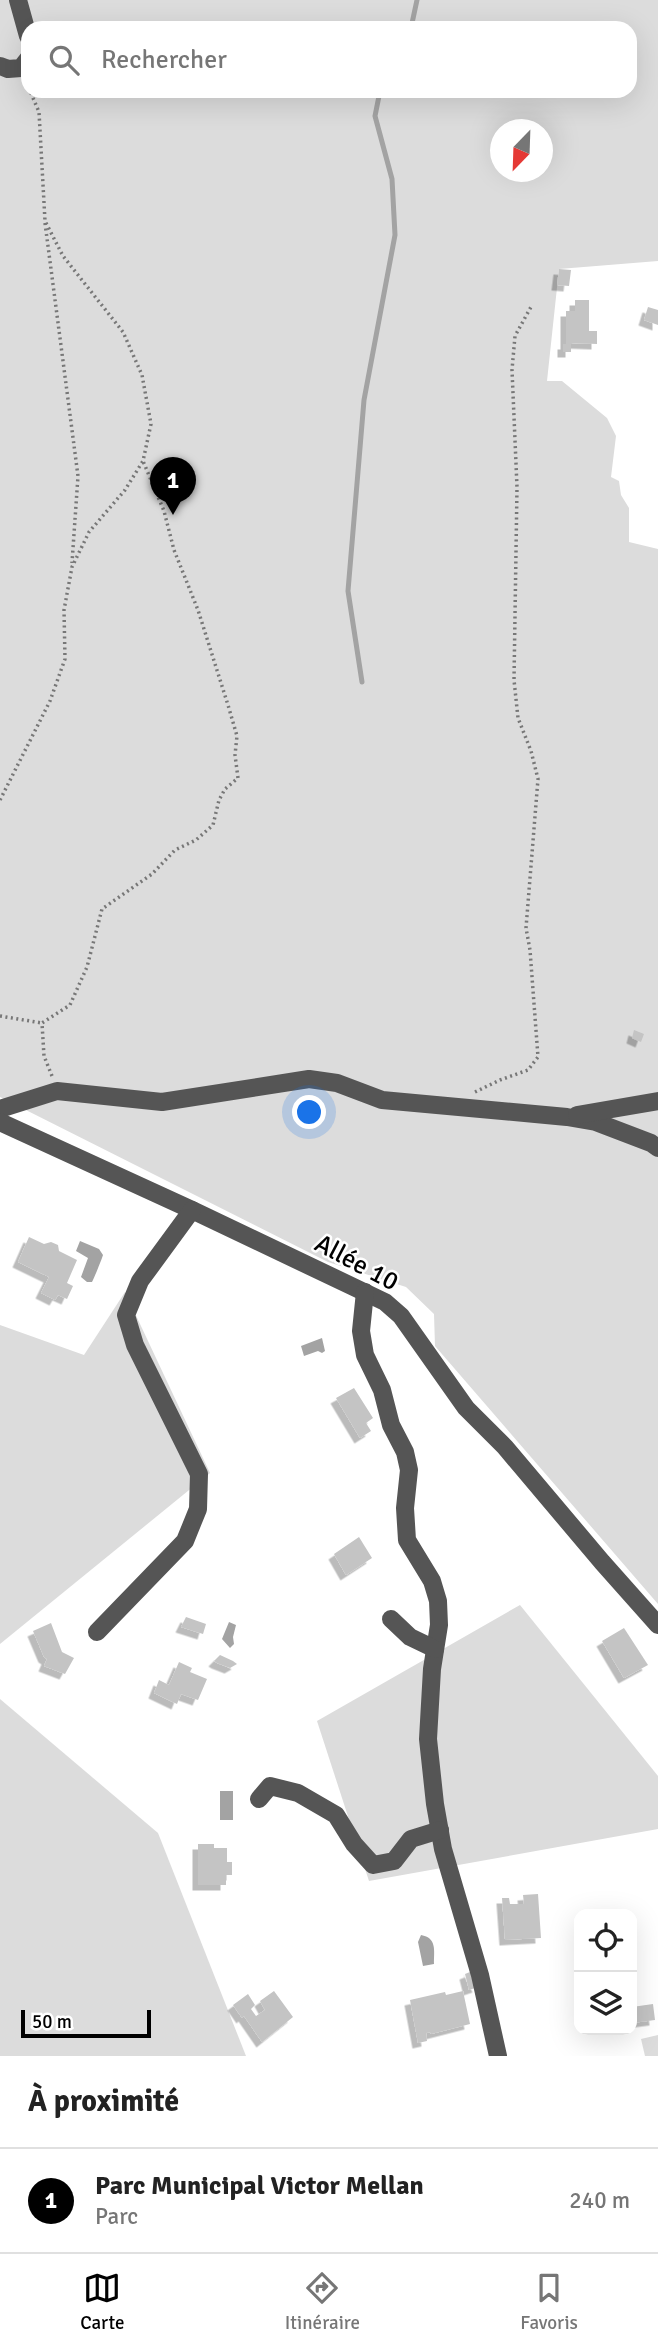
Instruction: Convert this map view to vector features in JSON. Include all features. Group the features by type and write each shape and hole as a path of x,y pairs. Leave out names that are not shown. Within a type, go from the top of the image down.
{"street":[{"path":"18,0 24,21"},
{"path":"0,66 8,69 21,68"},
{"path":"0,1109 57,1091 162,1102 309,1079 337,1083 382,1100 596,1122 658,1148"},
{"path":"567,1117 658,1101"},
{"name":"Allée 10","path":"0,1122 385,1303 401,1316 466,1408 505,1447 658,1625"},
{"path":"97,1632 185,1541 198,1509 199,1474 135,1345 126,1315 140,1281 192,1210"},
{"path":"365,1292 361,1331 365,1355 382,1390 391,1425 409,1470 405,1508 407,1541 432,1581 438,1601 439,1625 428,1739 440,1830 477,1963 498,2056"},
{"path":"391,1619 410,1637 435,1649"},
{"path":"259,1799 270,1786 298,1793 336,1815 354,1844 373,1865 394,1861 411,1839 440,1830"}],"path":[{"path":"0,800 50,701 65,659 64,610 72,567 78,476 45,221 39,112 33,98"},
{"path":"45,221 63,256 123,332 142,374 151,424 143,461 125,490 89,533 72,567"},
{"path":"459,1107 469,1095 528,1070 538,1057 526,928 538,779 518,718 514,680 517,487 512,370 515,336 532,305"},
{"path":"0,1016 42,1023 70,1005 87,967 103,909 152,874 176,850 196,840 213,825 219,800 225,789 238,778 235,755 237,736 198,610 174,550 164,511 143,461"},
{"path":"42,1023 44,1056 57,1091"}],"shaded area":[{"path":"0,0 658,0 658,261 559,269 547,381 562,381 607,418 616,436 611,477 619,481 621,495 629,508 629,542 658,549 658,1604 435,1346 434,1314 406,1287 328,1262 0,1097"},
{"path":"80,1241 99,1249 103,1255 92,1282 81,1277 88,1258 76,1251"},
{"path":"125,1292 210,1473 0,1644 0,1325 84,1355"},
{"path":"322,1338 325,1351 304,1356 301,1346"},
{"path":"520,1605 658,1776 658,1829 369,1881 317,1721"},
{"path":"229,1622 236,1625 234,1644 230,1648 222,1639"},
{"path":"0,1699 158,1833 246,2056 0,2056"},
{"path":"220,1791 233,1791 233,1820 220,1820"},
{"path":"421,1935 432,1942 434,1964 423,1966 418,1942"},
{"path":"658,2035 658,2056 645,2056 641,2039"}],"building":[{"path":"559,269 571,270 569,286 557,285"},
{"path":"575,300 589,300 589,331 597,331 597,344 571,343 571,352 563,352 563,344 566,344 566,311 575,311"},
{"path":"648,307 658,310 658,325 644,320"},
{"path":"634,1030 644,1034 641,1042 632,1038"},
{"path":"29,1237 44,1244 51,1242 58,1245 59,1251 77,1260 67,1283 73,1286 67,1299 58,1295 55,1300 41,1293 49,1277 18,1262"},
{"path":"354,1388 373,1418 366,1423 371,1431 360,1438 336,1398"},
{"path":"359,1537 372,1558 346,1575 334,1554"},
{"path":"186,1617 206,1624 203,1634 181,1627"},
{"path":"51,1623 62,1652 74,1658 65,1674 44,1666 47,1659 33,1631"},
{"path":"624,1628 648,1665 624,1678 602,1641"},
{"path":"220,1655 237,1664 230,1668 214,1661"},
{"path":"179,1662 192,1668 190,1672 207,1679 198,1700 181,1694 177,1704 154,1693 159,1680 169,1685"},
{"path":"198,1844 214,1844 214,1848 227,1848 227,1862 232,1862 232,1875 226,1875 226,1885 198,1885"},
{"path":"538,1894 541,1938 505,1940 502,1898 509,1898 510,1904 524,1904 523,1895"},
{"path":"469,1969 478,1987 469,1990 465,1974 470,1972"},
{"path":"274,1991 293,2017 262,2042 233,2005 248,1994 255,2005 251,2009 256,2016 265,2010 260,2001"},
{"path":"463,1991 470,2024 426,2033 427,2041 418,2043 410,2000"},
{"path":"653,2004 655,2020 637,2022 637,2006"}],"waterway":[{"path":"412,21 417,0"},
{"path":"362,682 348,591 364,400 395,235 392,179 375,116 379,98"}],"place":[{"name":"Parc Municipal Victor Mellan","path":"173,515"}]}
